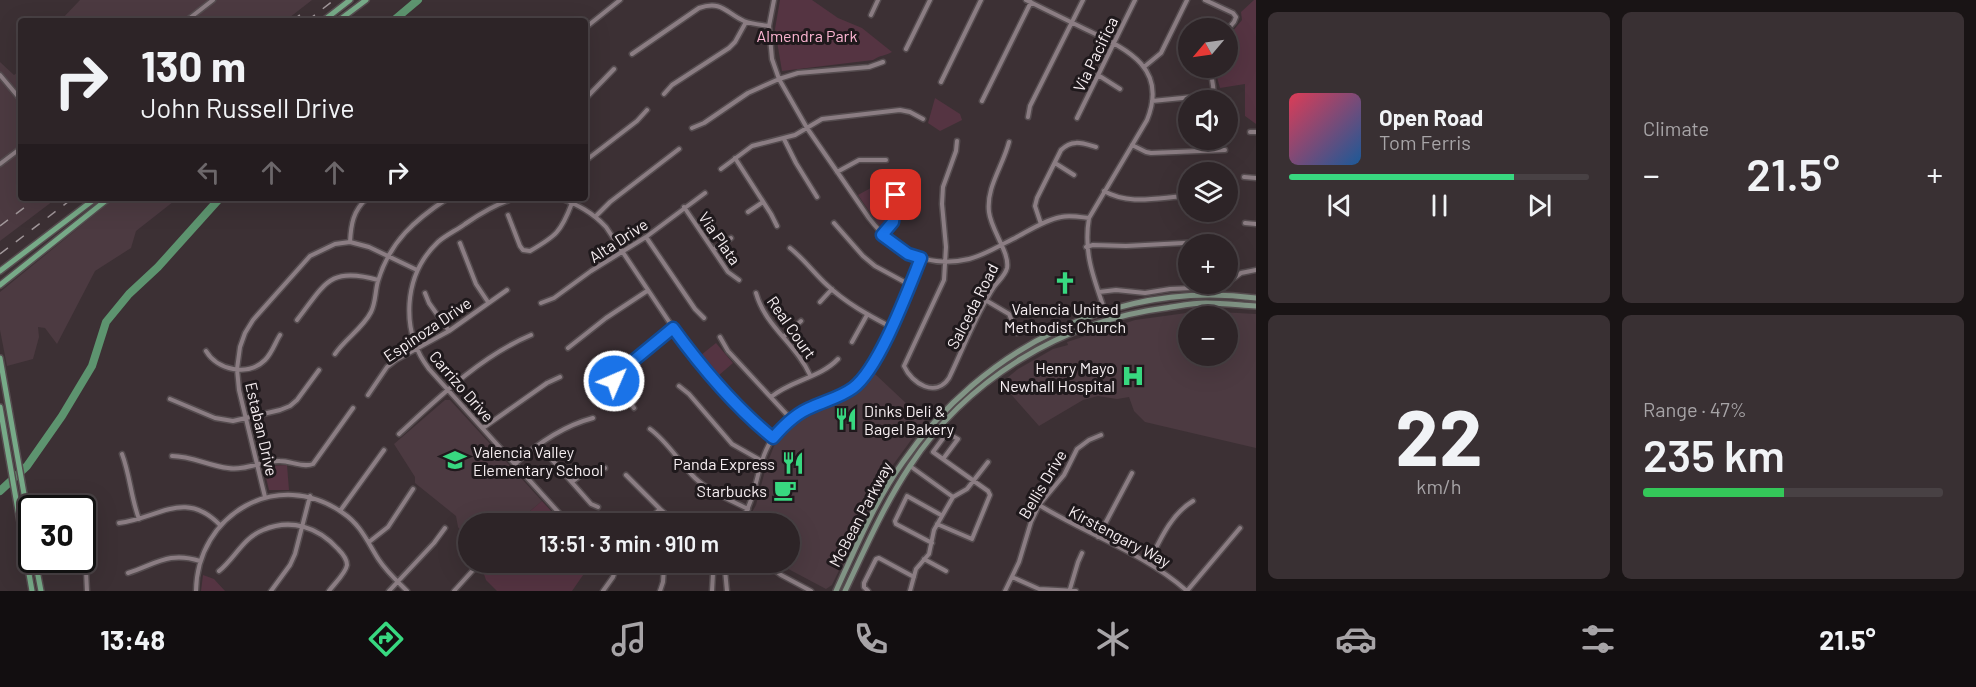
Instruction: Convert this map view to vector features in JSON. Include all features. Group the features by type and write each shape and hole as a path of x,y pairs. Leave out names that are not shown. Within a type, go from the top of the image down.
{"main road":[{"path":"327,18 350,0"},
{"path":"342,18 366,0"},
{"path":"0,272 92,201"},
{"path":"0,285 105,201"},
{"name":"McBean Parkway","path":"836,591 889,482 927,428 980,377 1020,349 1063,327 1105,311 1174,297 1204,295 1256,298"},
{"name":"McBean Parkway","path":"845,591 910,466 935,433 970,397 1017,362 1057,340 1101,321 1150,310 1205,303 1256,306"},
{"path":"0,358 23,495"},
{"path":"0,407 32,591"},
{"path":"38,573 41,591"}],"street":[{"path":"190,18 213,0"},
{"path":"588,26 620,0"},
{"path":"774,0 769,26 772,59 779,79 807,128 882,235 908,254 946,262 970,259 1041,224 1061,217 1089,218"},
{"path":"871,15 878,0"},
{"path":"906,49 930,0"},
{"path":"941,82 981,0"},
{"path":"1029,117 1030,106 1083,0"},
{"name":"Via Pacifica","path":"1077,118 1135,0"},
{"path":"1144,67 1161,53 1187,0"},
{"path":"1205,0 1233,13 1235,18"},
{"path":"982,101 1030,1 1114,43 1135,56 1144,67 1152,89 1152,102 1147,120 1089,218 1086,247 1105,311"},
{"path":"632,54 706,5 722,7 746,22 769,26"},
{"path":"664,94 672,85 729,48 746,22"},
{"path":"692,128 704,123 748,93 779,79 798,73 869,67 883,62"},
{"path":"588,96 614,69"},
{"path":"0,75 18,96"},
{"path":"1098,75 1120,89"},
{"path":"1152,102 1209,97 1213,95 1212,78"},
{"path":"588,159 637,121 647,110"},
{"path":"721,169 752,146 784,139 822,119 890,110 910,112 923,119"},
{"path":"1250,132 1256,132"},
{"path":"784,139 795,163 817,197"},
{"path":"946,262 943,187 956,151 957,141"},
{"name":"Salceda Road","path":"946,262 942,286 905,362 905,369 926,388 932,389 945,383 994,287 1008,266 1007,258 991,226 988,201 991,187 1009,142"},
{"path":"1041,224 1035,206 1037,198 1061,150 1067,144 1081,143 1096,147"},
{"path":"1132,145 1151,153 1225,150"},
{"path":"596,216 610,202 679,149"},
{"path":"0,164 18,150"},
{"path":"735,158 777,226"},
{"path":"837,172 859,160 886,160"},
{"path":"1055,163 1074,175"},
{"path":"1244,177 1256,178"},
{"path":"882,235 893,222 896,208 896,183"},
{"path":"1104,191 1117,198 1129,200 1178,197"},
{"name":"Alta Drive","path":"541,303 554,298 646,237 705,193"},
{"path":"364,201 353,218 350,242 369,247 417,270"},
{"path":"334,354 370,314 378,280 398,239 410,226 444,201"},
{"name":"Carrizo Drive","path":"507,201 491,207 439,242 417,270 409,300 409,318 416,348 425,364 559,513"},
{"path":"567,201 596,216 614,237 673,328 734,403 773,438"},
{"path":"748,212 764,202"},
{"path":"508,215 520,246 523,250 530,251 558,233 572,203"},
{"name":"Via Plata","path":"684,207 728,272 739,280"},
{"path":"834,223 875,266 910,285"},
{"path":"1245,223 1256,224"},
{"path":"646,237 695,309 704,318"},
{"path":"712,250 731,238"},
{"name":"Estaban Drive","path":"265,497 239,390 237,369 240,347 245,333 264,307 316,252 335,244 350,242"},
{"path":"460,243 476,284 488,302"},
{"path":"1086,247 1178,243"},
{"path":"789,248 799,255 832,289 867,315 891,327"},
{"path":"746,513 756,487 762,461 773,438 791,419 810,407 846,393 861,382 869,372 921,258"},
{"path":"1238,275 1256,270"},
{"path":"297,320 330,280 351,274 378,280"},
{"path":"1098,292 1116,290 1145,293 1178,288"},
{"path":"820,303 832,289"},
{"name":"Espinoza Drive","path":"368,395 387,368 396,360 449,331 507,290"},
{"path":"568,348 606,318 647,291"},
{"path":"425,293 429,303 449,331"},
{"name":"Real Court","path":"756,293 772,325 803,359 810,375"},
{"path":"987,301 1009,314 1017,333"},
{"path":"852,342 867,315"},
{"path":"783,338 801,321"},
{"path":"634,408 616,384 615,378 673,328"},
{"path":"206,351 211,360 222,366 248,369 265,361 280,334"},
{"path":"399,434 484,363 519,340 531,335"},
{"path":"720,337 728,351 791,419"},
{"path":"771,397 781,389 824,370 838,359"},
{"path":"170,399 215,418 233,421 290,406 319,370"},
{"path":"483,428 547,383 560,377"},
{"path":"679,386 689,394 732,444 762,461"},
{"path":"172,456 185,456 238,469 282,461 308,466 313,464 353,408"},
{"path":"515,464 538,445 564,429 593,418"},
{"path":"650,429 661,437 705,486 748,509"},
{"path":"936,524 972,539 990,495 933,452 947,433 958,439 943,459"},
{"name":"Bellis Drive","path":"1005,591 1039,505 1064,475 1077,449 1101,435"},
{"path":"538,445 591,504 598,507"},
{"path":"340,511 384,450"},
{"path":"122,454 138,519"},
{"path":"910,591 919,563 929,554 936,524 941,515 953,497 962,494 988,462"},
{"path":"910,466 953,497"},
{"path":"572,482 592,469 605,468"},
{"path":"1098,537 1132,473"},
{"path":"626,475 665,513"},
{"path":"369,542 388,527 413,489"},
{"path":"196,591 204,548 220,525 229,516 265,497 288,495 310,496 351,519 369,542 384,568 407,591"},
{"path":"271,591 290,565 303,527 310,496"},
{"name":"McBean Parkway","path":"932,543 896,524 895,521 908,496 941,515"},
{"path":"1149,562 1162,536 1179,511 1193,501"},
{"name":"Kirstengary Way","path":"1039,505 1149,562 1187,591"},
{"path":"119,524 164,510 189,507 211,516 220,525"},
{"path":"656,513 660,509"},
{"path":"219,571 248,539 260,531 284,525 303,527 316,531 329,539 346,561 347,567 329,591"},
{"path":"389,591 445,528"},
{"path":"1187,591 1240,528"},
{"path":"1012,577 1039,589 1073,590 1082,553"},
{"path":"128,573 174,556 185,556 200,561"},
{"path":"868,591 864,583 876,559 879,558 914,577"},
{"path":"924,559 946,571"},
{"path":"86,573 87,591"},
{"path":"454,591 470,573"},
{"path":"603,591 614,573"},
{"path":"660,591 664,573"},
{"path":"712,591 713,573"},
{"path":"725,573 727,591"},
{"path":"778,573 811,591"}],"shaded area":[{"path":"80,0 312,0 289,18 63,18"},
{"path":"0,62 14,75 18,72 18,201 53,201 0,241"},
{"path":"111,201 174,201 136,231 131,248 95,271 57,344 45,328 38,327 39,337 33,359 7,366 0,330 0,292"},
{"name":"Henry Mayo Newhall Hospital","path":"1238,313 1256,314 1256,448 1145,422 1134,411 1129,397 1117,399 1098,396 1083,400 1039,426 1001,383 1018,369 1053,349 1068,345 1067,342 1135,320 1178,314 1178,366 1238,366"},
{"path":"875,374 925,421 879,484 832,585 826,589 796,573 800,573 800,513 752,513 774,446 782,435 794,422 855,393"},
{"name":"Valencia Valley Elementary School","path":"445,400 450,400 542,501 528,513 458,513 458,527 456,516 415,483 415,477 394,444"}],"green space":[{"name":"Almendra Park","path":"780,0 812,0 838,18 862,28 892,52 873,60 782,71 775,29"},
{"path":"1256,0 1256,124 1245,116 1245,84 1220,88 1217,78 1238,78 1238,25 1242,20 1241,12"},
{"path":"935,98 960,114 962,120 940,131 928,123"},
{"path":"887,179 892,211 887,222 882,226 878,224 858,195"},
{"path":"716,343 733,363 718,376 701,355"},
{"path":"287,465 289,490 269,490 264,469 268,466"},
{"path":"542,501 553,513 528,513"},
{"path":"484,573 584,573 572,591 497,591 486,580"},
{"path":"203,575 214,579 225,591 201,591"}],"waterway":[{"path":"397,18 418,0"},
{"path":"0,491 27,466 62,416 92,366 106,322 129,294 158,267 217,201"}],"railway":[{"path":"311,18 334,0"},
{"path":"296,18 306,10"},
{"path":"0,226 33,201"},
{"path":"0,254 69,201"}],"place":[{"name":"Valencia United Methodist Church","path":"1065,283"},
{"name":"Henry Mayo Newhall Hospital","path":"1133,376"},
{"name":"Dinks Deli & Bagel Bakery","path":"846,419"},
{"name":"Valencia Valley Elementary School","path":"455,460"},
{"name":"Panda Express","path":"793,463"},
{"name":"Starbucks","path":"785,490"}],"route":[{"path":"614,381 616,375 673,328 734,403 773,438 791,419 803,411 854,388 869,372 900,309 921,258 908,254 882,235 893,222 896,195"}]}
